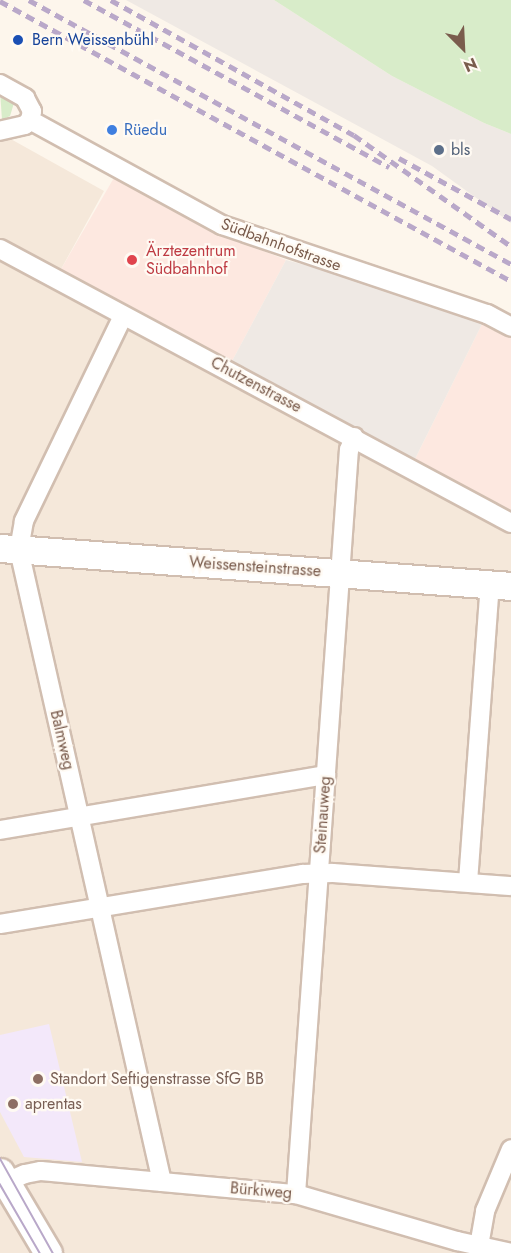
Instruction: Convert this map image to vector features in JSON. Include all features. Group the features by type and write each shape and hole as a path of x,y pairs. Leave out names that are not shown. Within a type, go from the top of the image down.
{"main road":[{"name":"Weissensteinstrasse","path":"10,549 500,586"},
{"path":"2,1180 48,1253"}],"street":[{"path":"0,84 25,98 31,106 30,120 25,125 0,131"},
{"name":"Südbahnhofstrasse","path":"30,120 222,225 487,314 511,327"},
{"name":"Chutzenstrasse","path":"0,249 511,523"},
{"name":"Balmweg","path":"123,316 10,549 80,817 162,1182"},
{"name":"Steinauweg","path":"296,1194 349,450 354,438"},
{"path":"468,882 500,586"},
{"path":"0,830 326,775"},
{"path":"0,924 320,873 511,886"},
{"path":"479,1246 485,1211 511,1149"},
{"name":"Bürkiweg","path":"2,1180 36,1171 296,1194 479,1246 511,1252"}],"shaded area":[{"path":"126,0 274,0 392,76 484,123 511,134 511,223 432,166"},
{"path":"0,133 104,191 60,271 511,514 511,585 0,546"},
{"path":"115,176 232,238 286,260 231,363 60,271"},
{"path":"286,260 487,314 414,461 231,363"},
{"path":"487,314 511,327 511,514 414,461"},
{"path":"0,562 511,597 511,1253 0,1253"},
{"path":"49,1024 82,1162 24,1157 0,1112 0,1035"}],"green space":[{"path":"274,0 511,0 511,134 484,123 392,76"},
{"path":"0,91 11,97 14,103 10,116 2,120"}],"tram line":[{"path":"0,1158 53,1253"},
{"path":"0,1184 40,1253"}],"railway":[{"path":"29,0 511,264"},
{"path":"84,0 389,167"},
{"path":"111,0 354,135 511,246"},
{"path":"0,1 511,281"},
{"path":"399,158 511,219"}],"place":[{"name":"Bern Weissenbühl","path":"18,40"},
{"name":"Rüedu","path":"112,130"},
{"name":"bls","path":"439,150"},
{"name":"Ärztezentrum Südbahnhof","path":"132,260"},
{"name":"Standort Seftigenstrasse SfG BB","path":"38,1079"},
{"name":"aprentas","path":"13,1104"}]}
